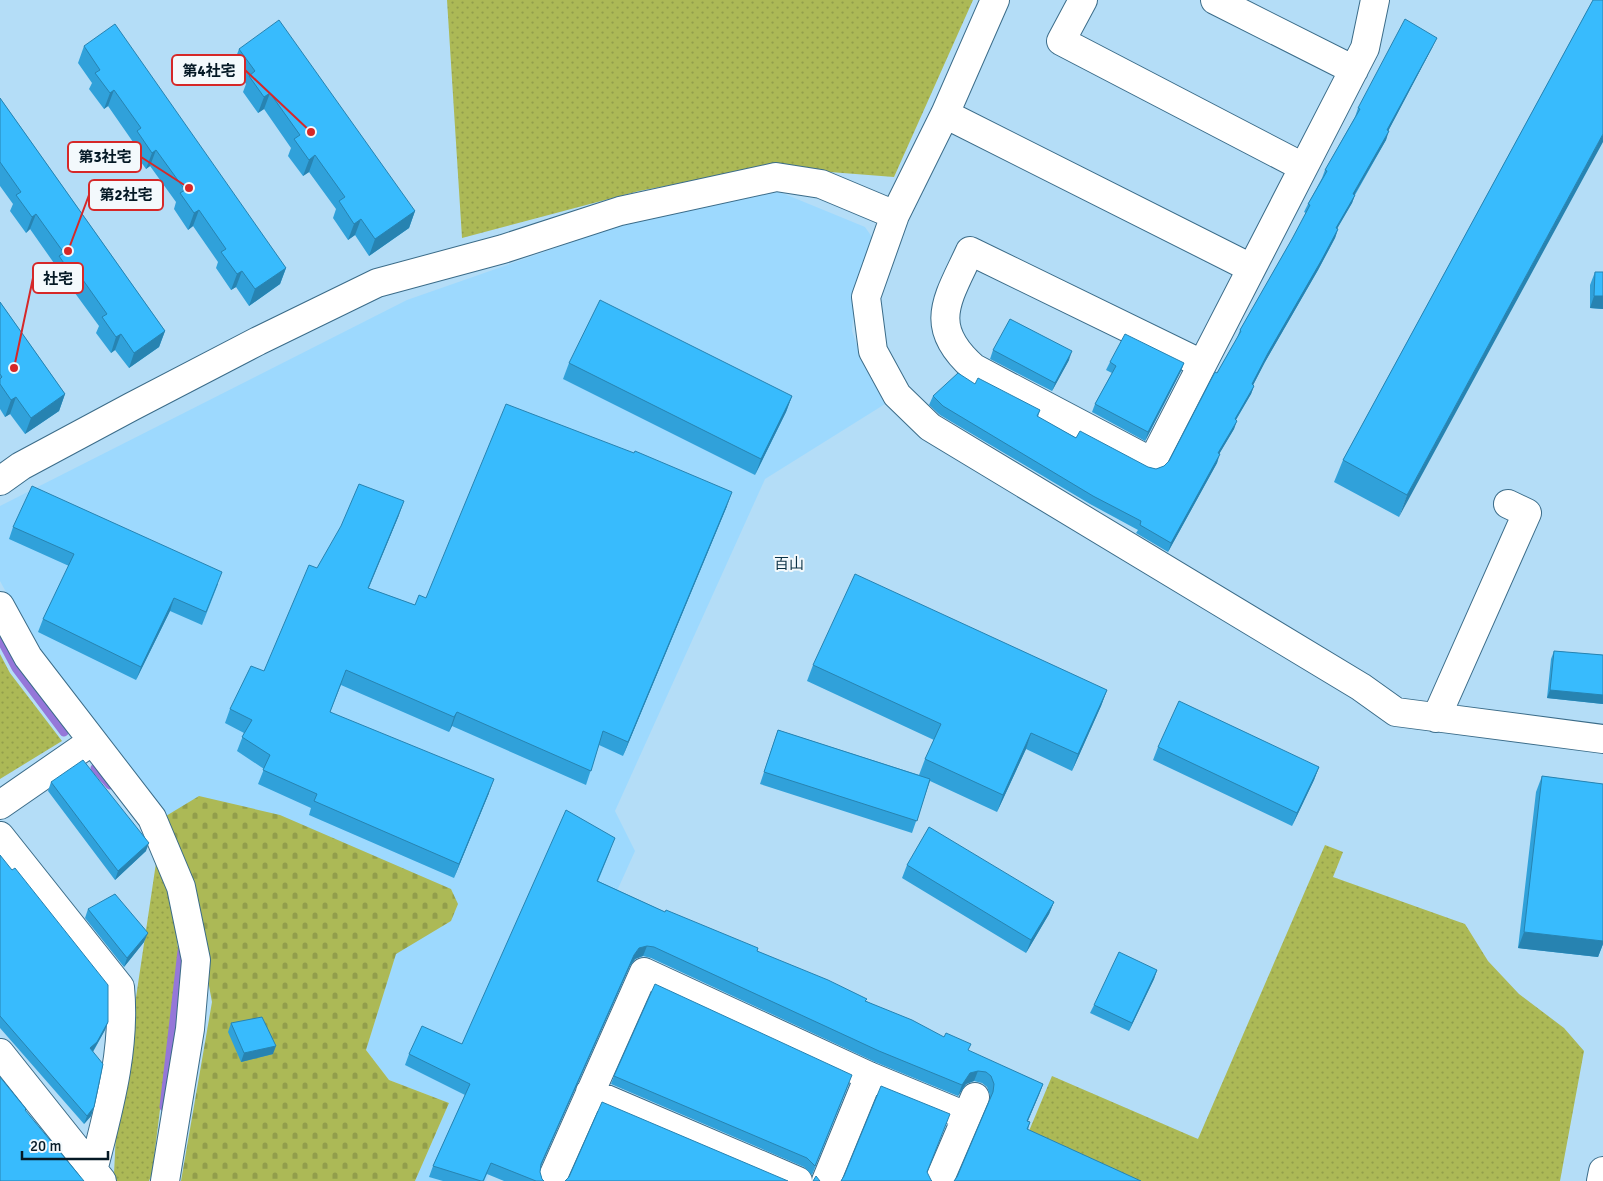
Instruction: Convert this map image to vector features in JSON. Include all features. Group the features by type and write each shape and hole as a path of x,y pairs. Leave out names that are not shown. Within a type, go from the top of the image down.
{"street":[{"path":"995,0 945,114 895,215 866,297 873,351 897,395 930,428 1361,688 1396,712 1603,738"},
{"path":"1083,0 1061,41 1303,167"},
{"path":"1215,0 1248,8 1354,70"},
{"path":"1202,364 970,251 946,304 945,328 958,354 974,368 1152,462 1365,48 1375,0"},
{"path":"945,114 1252,268"},
{"path":"0,481 21,466 139,403 258,341 377,284 503,249 620,211 776,177 821,184 895,215"},
{"path":"1436,718 1528,513"},
{"path":"0,606 28,657 152,818 182,887 196,960 190,1029 165,1181"},
{"path":"0,805 92,742"},
{"path":"0,836 120,987 122,1011 114,1086 97,1176"},
{"path":"551,1181 644,972 869,1076 970,1107 939,1181"},
{"path":"0,1053 97,1176"},
{"path":"826,1181 869,1076"},
{"path":"590,1092 798,1181"},
{"path":"1601,1181 1603,1171"}],"shaded area":[{"path":"770,188 865,227 872,237 856,284 852,331 864,366 885,404 765,479 615,811 635,851 486,1181 415,1181 449,1103 389,1080 366,1050 396,953 451,921 161,819 37,649 0,581 0,506 407,300 638,219"}],"green space":[{"path":"447,0 973,0 894,177 766,167 639,191 462,238"},
{"path":"0,654 10,673 62,741 0,779"},
{"path":"199,796 280,815 451,889 458,904 451,921 396,954 366,1050 389,1080 449,1103 415,1181 181,1181 212,1002 204,959 161,819"},
{"path":"1325,845 1343,852 1333,877 1465,924 1488,961 1519,994 1564,1028 1584,1051 1560,1181 1008,1181 1052,1076 1198,1139"},
{"path":"156,863 172,902 179,956 152,1174 149,1181 117,1181 114,1174 116,1132"}],"building":[{"path":"1593,0 1603,0 1603,134 1407,495 1343,460"},
{"path":"1405,19 1437,38 1387,130 1389,131 1353,194 1355,195 1336,228 1338,229 1321,261 1268,353 1252,384 1254,386 1235,419 1237,421 1171,543 1140,525 1141,521 1093,496 943,406 933,396 958,373 975,384 978,378 1040,410 1037,416 1076,438 1080,431 1148,467 1156,469 1164,466 1169,461 1215,372 1217,373 1292,239 1310,205 1308,204 1327,171 1325,170 1360,109 1358,108"},
{"path":"279,20 415,211 375,239 361,219 354,224 339,201 345,197 315,155 309,160 294,139 300,135 270,93 264,97 249,76 255,71 239,49"},
{"path":"115,24 286,268 255,289 242,271 237,274 221,252 226,249 199,210 194,213 180,193 185,190 156,150 152,153 137,131 141,128 114,90 110,93 95,73 100,70 84,46"},
{"path":"0,98 165,331 134,353 121,334 116,337 102,317 107,314 78,273 73,276 59,256 64,253 36,214 32,217 16,195 21,192 0,162"},
{"path":"1595,272 1603,272 1603,296 1594,296"},
{"path":"600,300 792,396 761,459 569,363"},
{"path":"0,302 65,394 31,418 16,397 11,400 0,384 2,377 0,374"},
{"path":"1010,319 1072,351 1055,383 993,350"},
{"path":"1125,334 1184,363 1148,432 1095,404 1116,366 1110,362"},
{"path":"506,404 634,453 635,451 732,492 628,742 603,731 591,771 457,712 454,717 346,670 330,712 494,779 459,864 314,801 317,794 263,770 270,755 242,737 252,720 230,709 251,666 264,671 309,565 317,568 341,526 359,484 404,501 368,588 415,605 419,595 426,598"},
{"path":"32,486 222,572 206,612 174,598 141,667 43,619 74,554 13,527"},
{"path":"855,574 1107,690 1078,754 1031,733 1003,795 925,759 941,724 813,665"},
{"path":"1554,651 1603,655 1603,695 1550,690"},
{"path":"1179,701 1319,767 1297,813 1158,747"},
{"path":"778,730 930,779 917,821 764,772"},
{"path":"83,760 149,843 118,871 51,782"},
{"path":"1542,776 1603,784 1603,941 1524,932"},
{"path":"566,810 615,838 597,881 665,912 666,910 758,948 757,951 828,980 867,999 865,1001 912,1020 944,1037 946,1033 971,1044 968,1050 1043,1084 1027,1121 1030,1122 1027,1129 1141,1181 954,1181 993,1092 994,1084 991,1076 986,1072 970,1073 962,1085 879,1051 654,947 647,946 639,948 634,955 541,1164 540,1172 544,1181 536,1181 491,1163 483,1181 433,1166 470,1084 409,1054 422,1026 462,1044"},
{"path":"929,827 1054,902 1031,940 907,865"},
{"path":"0,855 12,870 15,868 108,985 108,1022 97,1042 90,1048 103,1064 94,1107 87,1116 0,1016"},
{"path":"115,894 148,933 127,958 88,909"},
{"path":"1119,952 1157,970 1132,1023 1094,1005"},
{"path":"655,984 852,1075 815,1166 807,1158 614,1076"},
{"path":"262,1017 276,1046 244,1053 231,1023"},
{"path":"0,1077 25,1110 84,1181 0,1181"},
{"path":"881,1086 950,1114 927,1172 932,1181 841,1181"},
{"path":"602,1102 788,1181 565,1181 569,1177"},
{"path":"816,1176 820,1181 813,1181"}],"waterway":[{"path":"0,638 16,668 64,732"},
{"path":"95,768 110,785"},
{"path":"164,1107 182,951"}],"place":[{"name":"第4社宅","path":"311,132"},
{"name":"第3社宅","path":"189,188"},
{"name":"第2社宅","path":"68,251"},
{"name":"社宅","path":"14,368"}],"district":[{"name":"百山","path":"789,564"}]}
